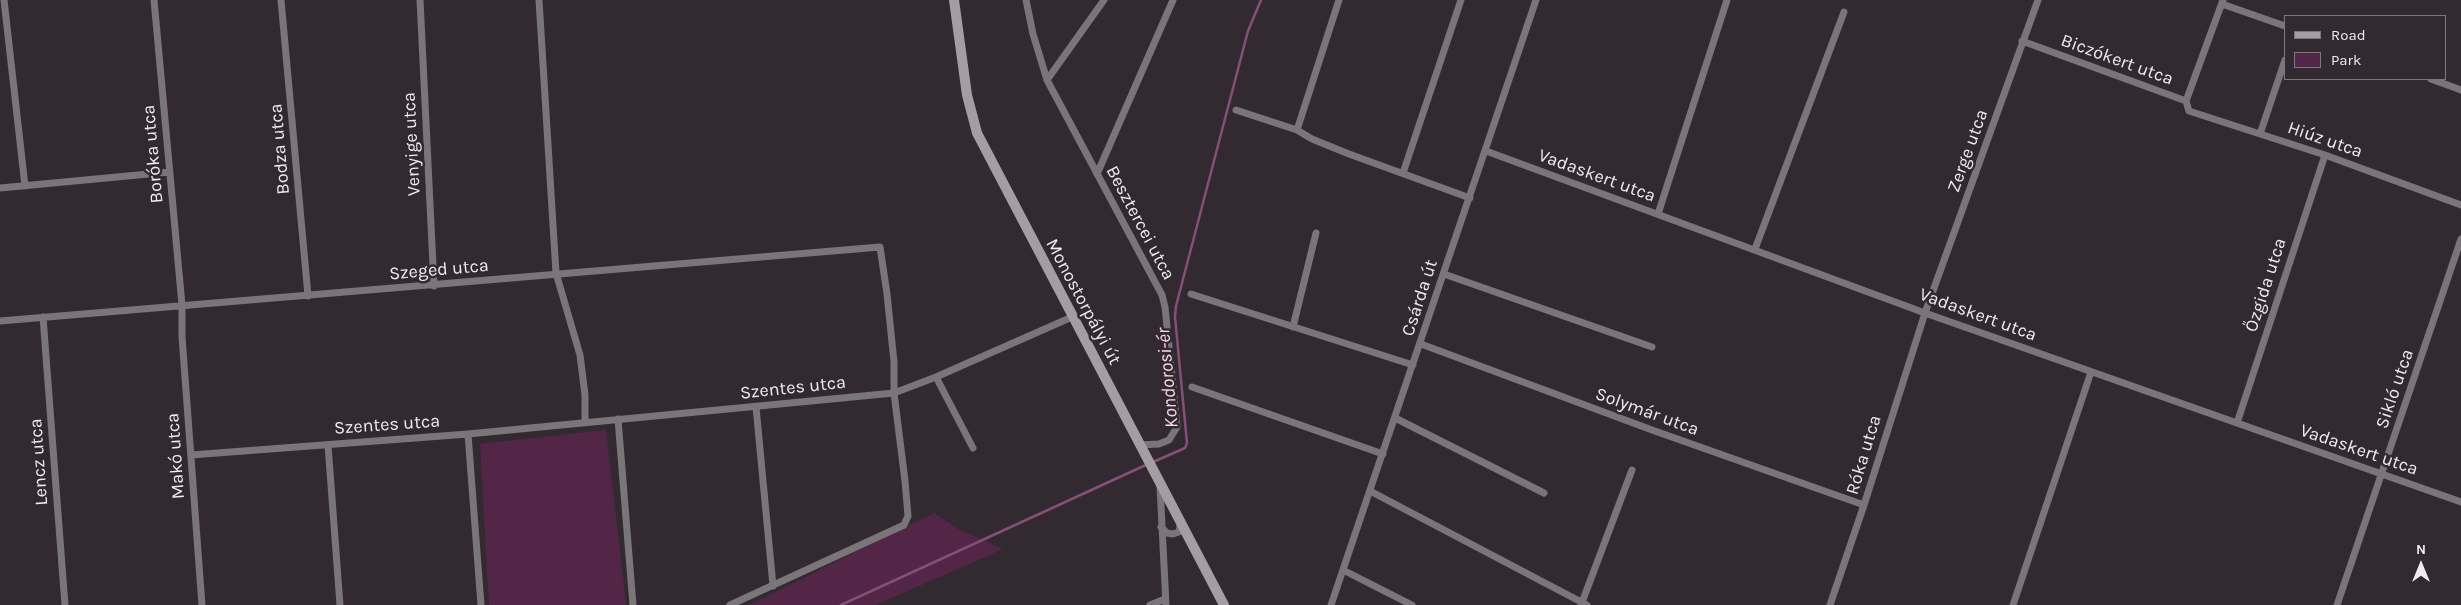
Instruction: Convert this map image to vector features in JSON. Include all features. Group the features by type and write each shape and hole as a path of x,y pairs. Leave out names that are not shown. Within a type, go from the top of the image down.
{"street":[{"path":"4,0 25,186"},
{"name":"Boróka utca","path":"154,0 182,305"},
{"name":"Bodza utca","path":"281,0 308,296"},
{"name":"Venyige utca","path":"420,0 434,286"},
{"path":"539,0 556,273 580,355 585,395 585,422"},
{"name":"Monostorpályi út","path":"954,0 967,95 977,132 1224,605"},
{"name":"Besztercei utca","path":"1026,0 1033,34 1047,80 1162,295 1165,307 1176,427 1169,440 1159,444 1139,444"},
{"path":"1047,80 1104,0"},
{"path":"1098,174 1173,0"},
{"path":"1297,130 1339,0"},
{"path":"1403,174 1461,0"},
{"name":"Csárda út","path":"1331,605 1414,365 1536,0"},
{"path":"1658,214 1728,0"},
{"name":"Zerge utca","path":"1925,313 2038,0"},
{"path":"2222,2 2284,26"},
{"name":"Biczókert utca","path":"2022,41 2186,100 2222,2"},
{"path":"1755,249 1844,12"},
{"path":"2260,134 2284,63"},
{"path":"2434,80 2461,90"},
{"name":"Hiúz utca","path":"2186,100 2189,111 2325,156 2461,205"},
{"path":"1236,110 1297,130 1312,140 1470,198"},
{"name":"Vadaskert utca","path":"1486,151 1925,313 2461,502"},
{"name":"Őzgida utca","path":"2237,423 2325,156"},
{"path":"0,188 170,172"},
{"path":"1293,327 1316,234"},
{"name":"Sikló utca","path":"2337,605 2461,239"},
{"name":"Szeged utca","path":"0,321 880,247 894,362 894,393"},
{"path":"1444,274 1652,347"},
{"path":"1191,294 1414,365"},
{"name":"Makó utca","path":"182,305 182,337 202,605"},
{"name":"Róka utca","path":"1830,605 1925,313"},
{"name":"Szentes utca","path":"191,455 468,434 894,393 936,377 1072,316"},
{"name":"Lencz utca","path":"43,317 65,605"},
{"name":"Solymár utca","path":"1421,344 1643,427 1864,505"},
{"path":"2013,605 2091,372"},
{"path":"936,377 972,448"},
{"path":"1192,388 1383,454"},
{"path":"730,605 904,525 908,516 894,393"},
{"path":"756,407 773,586"},
{"path":"1395,418 1544,493"},
{"path":"618,419 633,605"},
{"path":"468,434 481,605"},
{"path":"328,444 340,605"},
{"path":"1370,491 1583,604 1632,470"},
{"path":"1150,605 1166,602 1160,527 1160,482"},
{"path":"1160,527 1167,533 1173,534 1181,528 1181,520"},
{"path":"1343,570 1412,605"}],"green space":[{"path":"606,430 626,605 489,605 480,444"},
{"path":"934,513 960,530 1003,549 876,605 749,605"}],"waterway":[{"name":"Kondorosi-ér","path":"1153,462 1185,448 1187,443 1175,317 1176,306 1248,31 1261,0"},
{"name":"Kondorosi-ér","path":"841,605 1148,464"}]}
